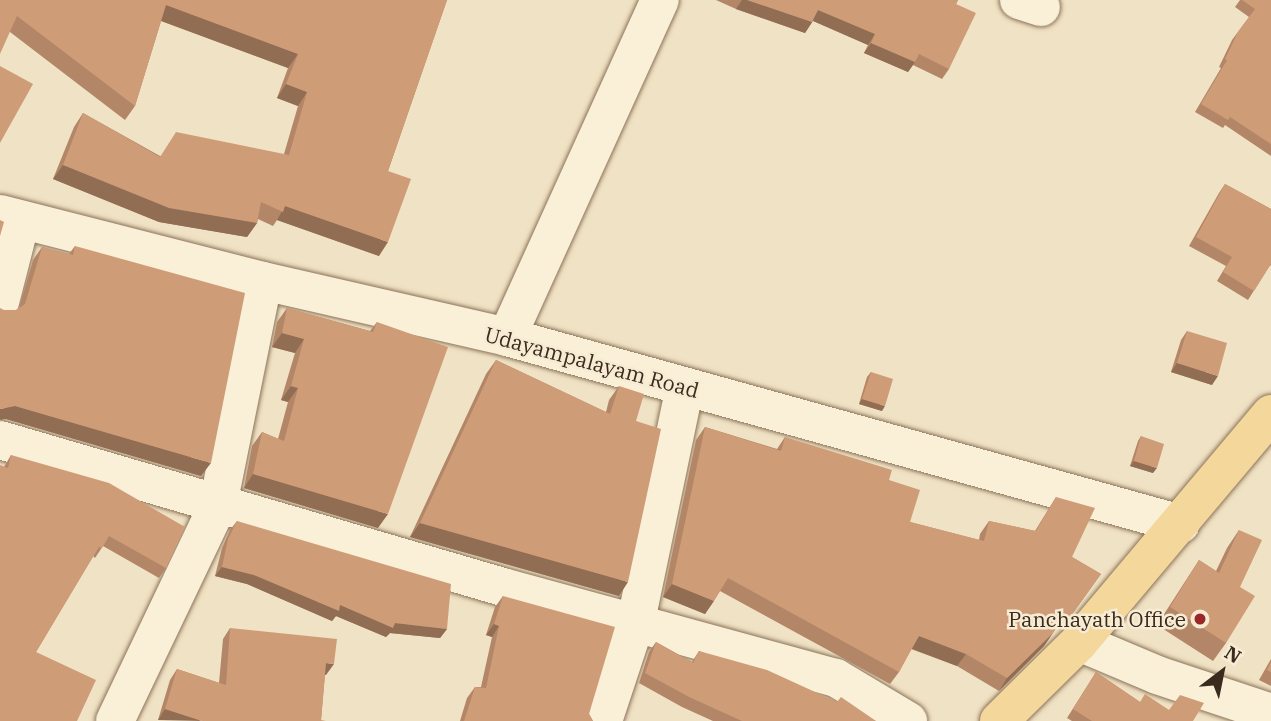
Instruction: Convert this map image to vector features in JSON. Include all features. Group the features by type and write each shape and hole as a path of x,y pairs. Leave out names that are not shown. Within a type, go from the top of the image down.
{"main road":[{"path":"999,721 1079,642 1271,414"}],"street":[{"path":"507,337 660,0"},
{"path":"0,302 10,217"},
{"name":"Udayampalayam Road","path":"10,217 263,281 507,337 1181,524"},
{"path":"115,721 218,505 263,281"},
{"path":"603,721 636,621 685,387"},
{"path":"0,440 218,505 836,678 908,721"},
{"path":"1079,642 1157,676 1271,713"}],"building":[{"path":"0,0 447,0 388,171 411,179 388,242 285,206 283,212 261,202 257,223 169,208 63,165 83,113 160,157 176,132 289,155 307,92 286,84 298,54 166,5 135,106 17,16 0,54"},
{"path":"747,0 958,0 956,4 976,13 949,69 919,54 915,62 871,43 875,34 818,10 812,22"},
{"path":"1242,0 1271,0 1271,144 1230,117 1228,120 1201,104 1227,60 1225,59 1238,32 1255,9"},
{"path":"0,66 33,84 0,143"},
{"path":"1225,184 1271,209 1271,264 1254,291 1223,272 1232,257 1196,237"},
{"path":"0,220 4,222 0,236"},
{"path":"75,246 245,293 211,463 15,406 0,409 0,308 16,310 25,304 42,247 73,255"},
{"path":"287,308 373,332 377,322 448,347 388,514 253,474 262,432 284,441 298,388 291,386 304,339 282,333"},
{"path":"1187,331 1227,343 1218,376 1177,363"},
{"path":"496,360 610,414 619,386 644,394 636,421 661,429 628,582 420,523"},
{"path":"871,372 893,379 885,406 862,399"},
{"path":"705,427 781,451 785,437 892,470 889,480 920,490 910,522 984,541 989,521 1036,531 1056,497 1095,508 1072,557 1101,574 1072,614 1069,617 1065,615 1053,633 1007,678 966,654 919,636 899,672 728,578 714,601 672,584"},
{"path":"1141,436 1164,444 1157,468 1134,461"},
{"path":"11,455 109,483 185,527 166,568 109,536 102,548 99,547 36,652 96,680 77,721 0,721 0,465 8,468"},
{"path":"237,521 451,584 447,629 395,623 393,628 340,605 339,611 254,575 222,567 228,539"},
{"path":"1239,530 1262,540 1240,587 1255,596 1226,643 1170,607 1199,560 1219,573"},
{"path":"503,596 615,627 589,714 593,721 464,721 475,687 486,688 499,626 494,624"},
{"path":"230,628 337,639 334,664 326,663 321,720 326,721 202,721 165,709 177,669 226,685"},
{"path":"656,642 693,663 699,651 767,670 837,702 841,697 876,721 742,721 645,673"},
{"path":"1096,672 1140,702 1145,694 1169,710 1180,695 1204,703 1193,721 1092,721 1073,709"}],"place":[{"name":"Panchayath Office","path":"1200,619"}]}
